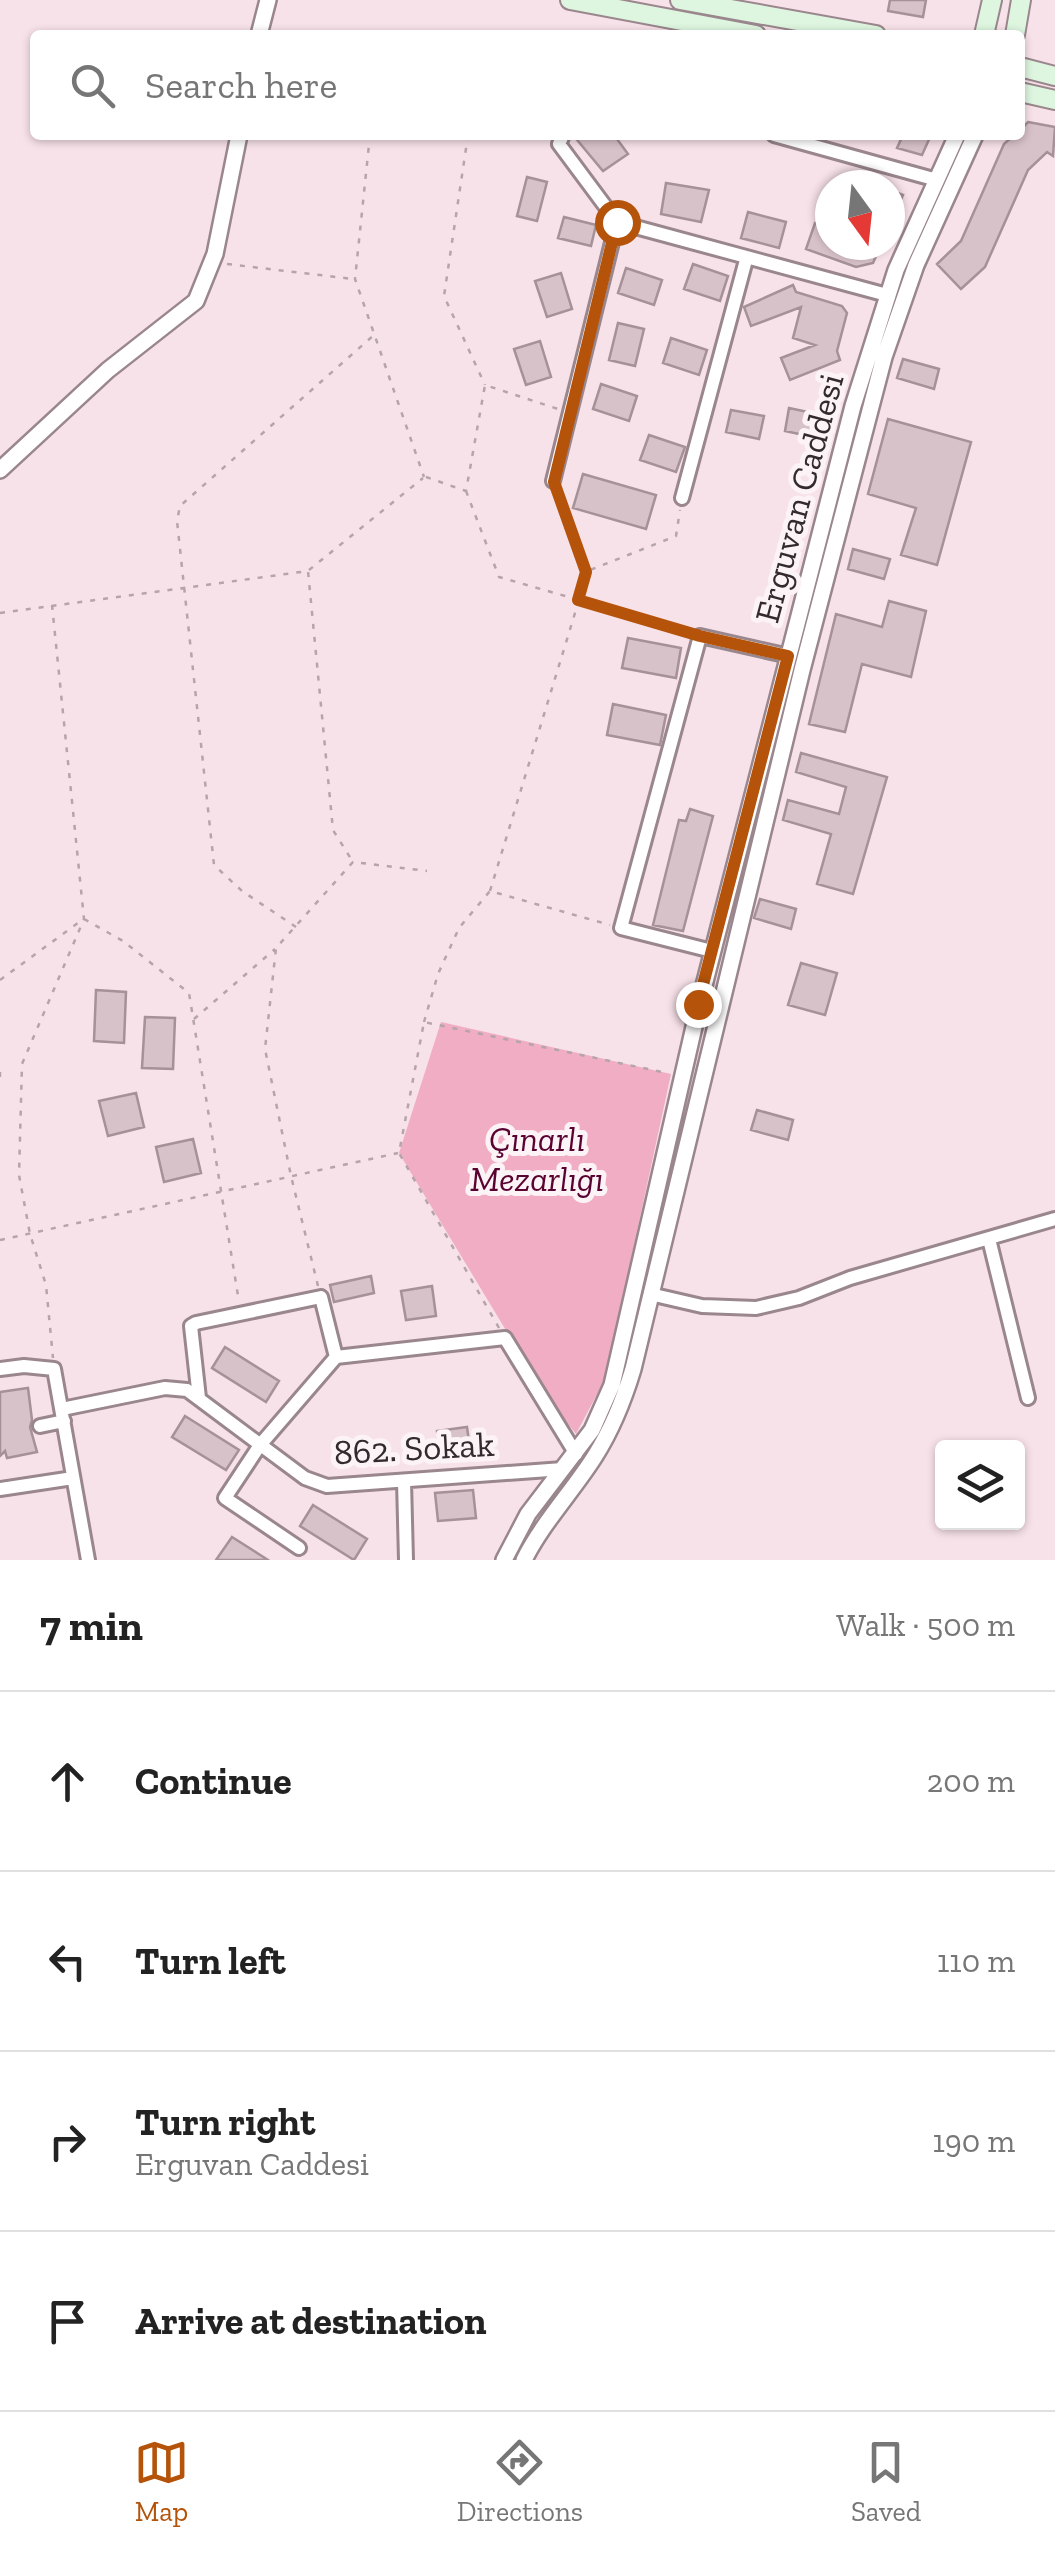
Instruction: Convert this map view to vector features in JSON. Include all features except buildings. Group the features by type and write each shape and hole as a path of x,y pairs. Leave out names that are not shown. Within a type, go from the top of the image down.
{"main road":[{"path":"570,0 730,30"},
{"path":"680,0 717,3 851,30"},
{"path":"985,30 992,0"},
{"path":"1016,30 1021,0"},
{"path":"1025,69 1055,76"},
{"path":"1025,93 1055,100"}],"street":[{"path":"261,28 271,0"},
{"path":"684,30 694,23"},
{"path":"0,470 108,370 196,301 212,262 238,140"},
{"path":"560,140 559,144 617,222 746,260 887,295"},
{"path":"792,140 936,180"},
{"name":"Erguvan Caddesi","path":"504,1560 528,1514 576,1454 602,1409 622,1353 712,951 853,406 887,295 955,140"},
{"path":"524,1560 596,1454 615,1419 633,1369 798,688 884,358 916,264 972,140"},
{"path":"554,482 617,222"},
{"path":"682,498 746,260"},
{"path":"712,951 621,928 700,636 788,656"},
{"path":"650,1294 702,1306 756,1308 1055,1219"},
{"path":"989,1239 1028,1398"},
{"path":"198,1398 191,1326 320,1298 336,1357"},
{"path":"299,1548 225,1498 260,1445 336,1357 505,1338 576,1454"},
{"path":"0,1369 54,1369 88,1560"},
{"name":"862. Sokak","path":"40,1426 63,1415 165,1388 187,1390 260,1445 316,1483 327,1486 563,1469"},
{"path":"0,1489 74,1478"},
{"path":"404,1480 406,1560"}],"path":[{"path":"369,140 355,279 424,477"},
{"path":"467,140 444,296 485,385 466,491 499,577 700,636"},
{"path":"212,262 355,279"},
{"path":"296,927 242,891 214,865 177,521 180,506 374,335"},
{"path":"485,385 570,412"},
{"path":"424,477 466,491"},
{"path":"0,612 308,570 424,477"},
{"path":"505,1338 400,1153 424,1022 438,974 459,928 490,892 586,572 554,482"},
{"path":"586,572 676,536 682,498"},
{"path":"308,570 333,830 353,862"},
{"path":"52,605 84,919 22,1064 19,1175 30,1234 46,1285 54,1369"},
{"path":"353,862 427,871"},
{"path":"193,1020 276,948 353,862"},
{"path":"490,892 621,928"},
{"path":"0,980 84,919"},
{"path":"84,919 123,942 189,993 240,1313"},
{"path":"276,948 265,1049 320,1298"},
{"path":"424,1022 683,1076"},
{"path":"0,1072 0,1083"},
{"path":"0,1240 400,1153"}],"green space":[{"name":"Çınarlı Mezarlığı","path":"441,1022 671,1074 605,1379 576,1434 545,1395 399,1153"}],"route":[{"path":"617,222 554,482 586,572 578,600 700,636 788,656 698,1004"}]}
